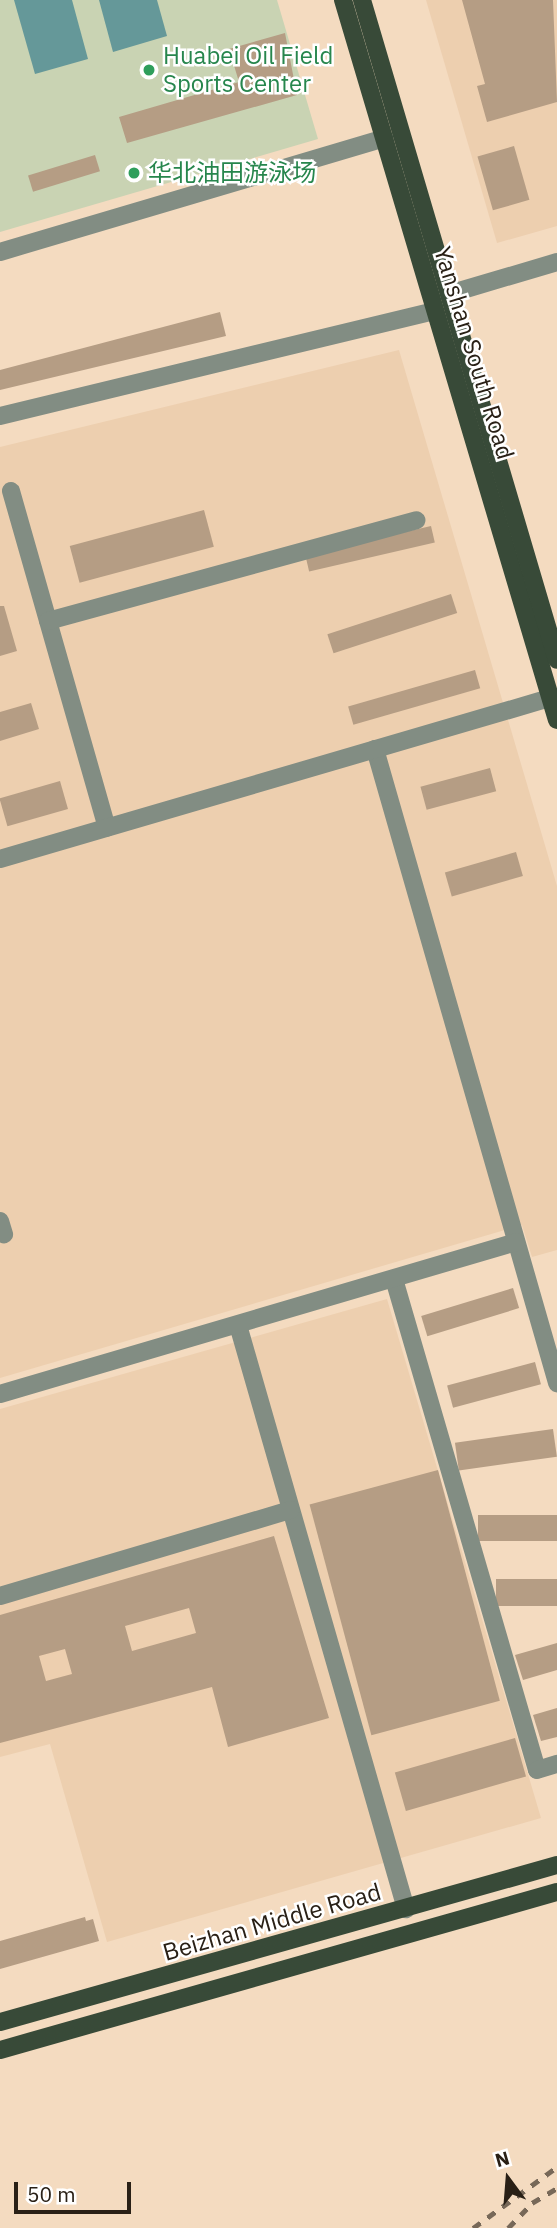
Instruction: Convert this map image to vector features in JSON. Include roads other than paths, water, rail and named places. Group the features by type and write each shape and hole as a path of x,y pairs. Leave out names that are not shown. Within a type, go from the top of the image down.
{"main road":[{"name":"Yanshan South Road","path":"343,0 557,720"},
{"name":"Yanshan South Road","path":"362,0 557,660"},
{"name":"Beizhan Middle Road","path":"0,2022 557,1865"},
{"name":"Beizhan Middle Road","path":"0,2050 557,1892"}],"street":[{"path":"0,252 384,138"},
{"path":"449,294 557,262"},
{"path":"0,416 435,311"},
{"path":"11,491 107,828"},
{"path":"48,621 416,520"},
{"path":"0,859 550,698"},
{"path":"375,749 557,1383"},
{"path":"0,1394 516,1242"},
{"path":"394,1279 537,1770 557,1764"},
{"path":"238,1325 406,1909"},
{"path":"0,1596 291,1510"}],"water":[{"path":"14,0 72,0 88,59 35,74"},
{"path":"99,0 157,0 167,36 113,52"}],"railway":[{"path":"473,2228 557,2167"},
{"path":"508,2228 532,2203 557,2188"}],"place":[{"name":"Huabei Oil Field Sports Center","path":"149,70"},
{"name":"华北油田游泳场","path":"134,173"}]}
